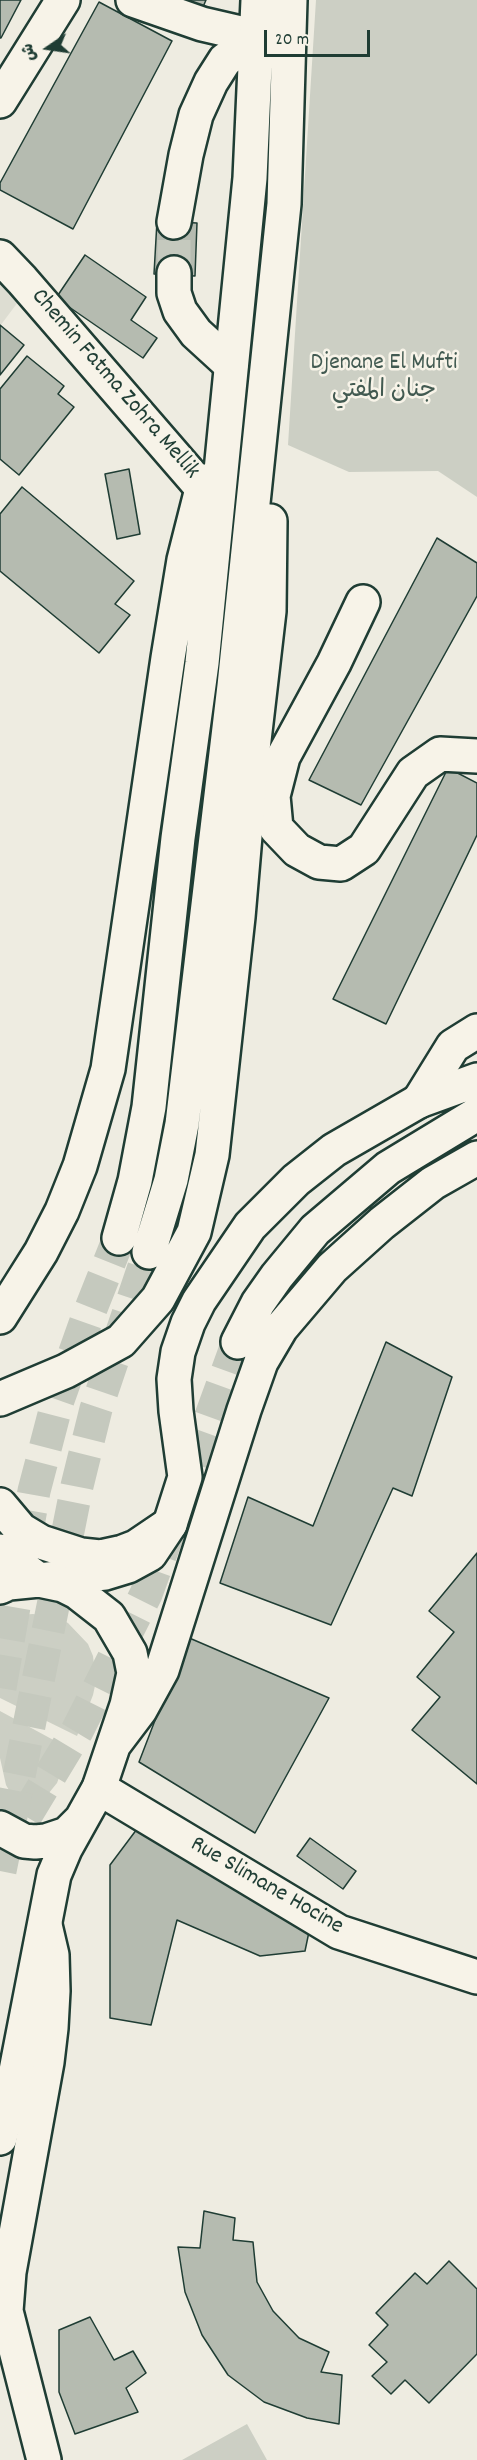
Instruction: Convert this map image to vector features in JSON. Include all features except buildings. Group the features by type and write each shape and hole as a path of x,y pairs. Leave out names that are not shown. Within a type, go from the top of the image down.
{"main road":[{"path":"0,101 63,0"},
{"path":"133,0 202,24 258,36"},
{"path":"119,1238 135,1180 149,1107 178,838 202,663 250,178 258,0"},
{"path":"149,1252 171,1180 182,1124 261,434 284,204 290,0"},
{"path":"174,222 196,115 211,82 225,60 258,36"},
{"name":"Chemin Fatma Zohra Mellik","path":"0,257 202,488"},
{"path":"174,273 174,293 180,311 196,333 231,365"},
{"path":"0,1317 41,1252 62,1211 80,1166 108,1069 184,560 231,365"},
{"path":"0,1399 92,1359 121,1341 158,1299 194,1232 212,1155 268,611 270,503 261,434"},
{"path":"363,602 334,663 283,757 273,796 276,828 297,850 319,862 341,864 364,849 413,773 440,754 477,756"},
{"path":"419,1101 453,1046 477,1031"},
{"path":"0,1587 17,1582 105,1573 128,1566 150,1554 170,1524 186,1477 176,1411 176,1370 181,1342 199,1301 250,1226 296,1180 334,1150 419,1101 477,1080"},
{"path":"238,1342 258,1303 277,1275 315,1230 388,1168 477,1114"},
{"path":"116,1743 140,1710 162,1670 244,1410 261,1362 281,1328 332,1268 382,1222 433,1183 477,1158"},
{"path":"0,1414 30,1385"},
{"path":"0,1505 21,1530 41,1542 81,1556 100,1557 123,1552 136,1547 170,1524"},
{"path":"0,1551 39,1580 63,1585 109,1617 130,1653 134,1673 116,1743 99,1788 65,1849 54,1875 0,2138"},
{"name":"Rue Slimane Hocine","path":"99,1788 339,1932 477,1977"},
{"path":"0,1828 24,1841 46,1841 67,1834 81,1820"},
{"path":"44,2460 6,2312 9,2272 47,2062 51,2028 53,1991 51,1955 45,1924"}],"shaded area":[{"path":"0,275 21,298 0,326"}],"green space":[{"name":"Djenane El Mufti جنان المفتي","path":"316,0 477,0 477,497 438,471 349,472 288,445"},
{"path":"33,1614 59,1618 68,1623 88,1644 93,1656 96,1681 77,1736 0,1698 0,1623 20,1615"},
{"path":"0,1711 70,1749 57,1783 44,1799 18,1798 10,1792 6,1785 0,1758"},
{"path":"247,2424 267,2460 182,2460"}],"tunnel":[{"path":"174,222 174,273"},
{"path":"0,1688 34,1491 57,1403 119,1238"},
{"path":"0,1871 77,1486 96,1409 149,1252"},
{"path":"0,1858 77,1731 146,1594 238,1342"}]}
